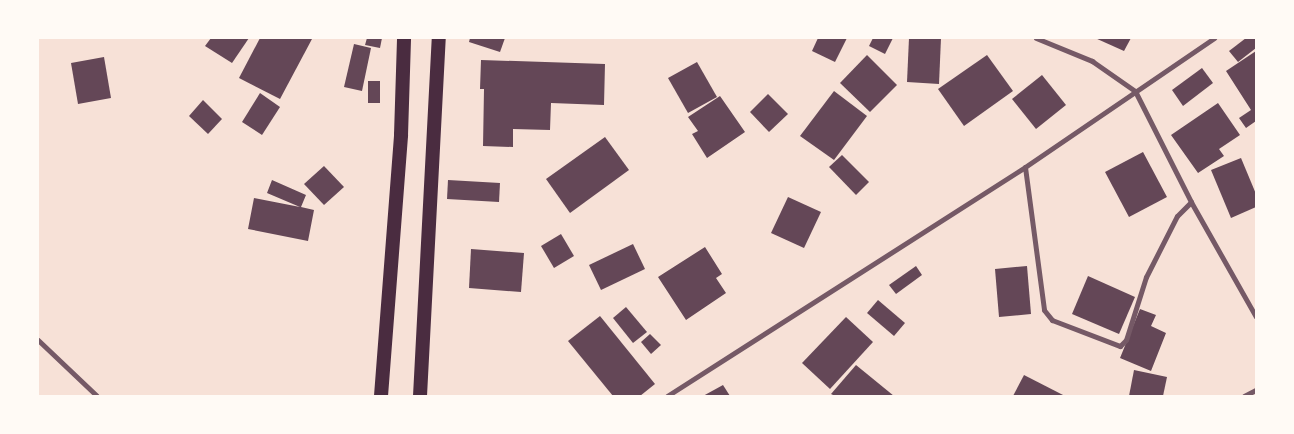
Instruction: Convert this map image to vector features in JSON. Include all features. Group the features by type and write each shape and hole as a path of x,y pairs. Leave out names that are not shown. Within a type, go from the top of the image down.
{"highway":[{"path":"381,396 401,135 404,38"},
{"path":"420,396 439,38"}],"street":[{"path":"1036,38 1092,61 1135,91 1191,202 1256,317"},
{"path":"667,396 1025,167 1214,38"},
{"path":"1025,167 1044,310 1052,320 1120,346 1126,340 1150,268 1177,216 1191,202"},
{"path":"38,340 97,396"},
{"path":"1244,396 1256,390"}],"building":[{"path":"211,38 249,38 232,63 205,46"},
{"path":"260,38 312,39 280,99 239,78"},
{"path":"367,38 382,38 380,48 365,45"},
{"path":"470,38 505,38 500,52 469,42"},
{"path":"818,38 847,38 835,62 812,51"},
{"path":"873,38 893,38 885,54 869,46"},
{"path":"909,38 941,38 939,84 907,82"},
{"path":"1095,38 1131,38 1124,51"},
{"path":"1246,38 1256,38 1256,48 1238,62 1229,51"},
{"path":"354,44 371,48 362,91 344,87"},
{"path":"1256,51 1256,121 1246,128 1239,118 1251,110 1226,71"},
{"path":"867,55 897,85 870,112 840,83"},
{"path":"987,55 1013,91 964,126 938,89"},
{"path":"104,57 111,98 78,104 71,63"},
{"path":"481,60 605,64 604,105 551,103 550,130 513,129 513,147 483,146 484,89 480,89"},
{"path":"697,62 717,97 688,113 668,78"},
{"path":"1202,68 1213,83 1183,106 1172,90"},
{"path":"1042,75 1066,105 1036,129 1012,99"},
{"path":"368,81 380,81 380,103 368,103"},
{"path":"834,91 867,116 834,160 800,136"},
{"path":"260,93 280,107 262,135 242,122"},
{"path":"768,94 788,114 769,132 750,112"},
{"path":"720,96 745,132 707,158 692,134 698,131 688,117"},
{"path":"203,100 222,119 208,134 189,116"},
{"path":"1218,103 1240,135 1219,149 1224,156 1198,173 1171,135"},
{"path":"605,137 629,170 570,213 546,179"},
{"path":"1143,152 1167,197 1129,217 1105,172"},
{"path":"842,155 869,182 856,195 829,167"},
{"path":"1241,158 1256,194 1256,207 1231,218 1211,170"},
{"path":"324,166 344,187 324,205 304,184"},
{"path":"272,180 306,195 301,207 314,210 308,241 248,229 254,198 300,207 267,193"},
{"path":"448,180 500,183 499,202 447,199"},
{"path":"788,197 821,212 804,248 771,233"},
{"path":"561,234 574,256 554,268 541,246"},
{"path":"633,244 645,269 601,290 589,265"},
{"path":"705,247 722,274 716,278 726,293 686,320 658,277"},
{"path":"471,249 524,253 521,292 469,288"},
{"path":"916,266 922,275 896,294 889,285"},
{"path":"1027,266 1031,314 999,317 995,269"},
{"path":"1088,276 1135,297 1119,334 1072,314"},
{"path":"878,300 905,323 894,336 867,313"},
{"path":"626,307 647,332 633,343 613,318"},
{"path":"1140,309 1156,315 1151,326 1166,333 1151,371 1120,358"},
{"path":"600,316 655,384 640,396 613,396 568,341"},
{"path":"846,317 873,342 830,389 802,363"},
{"path":"650,334 661,345 651,354 641,342"},
{"path":"856,365 894,396 835,396 831,394"},
{"path":"1134,370 1167,377 1163,396 1129,396"},
{"path":"1024,375 1065,396 1013,396"},
{"path":"723,385 730,396 703,396"}]}
